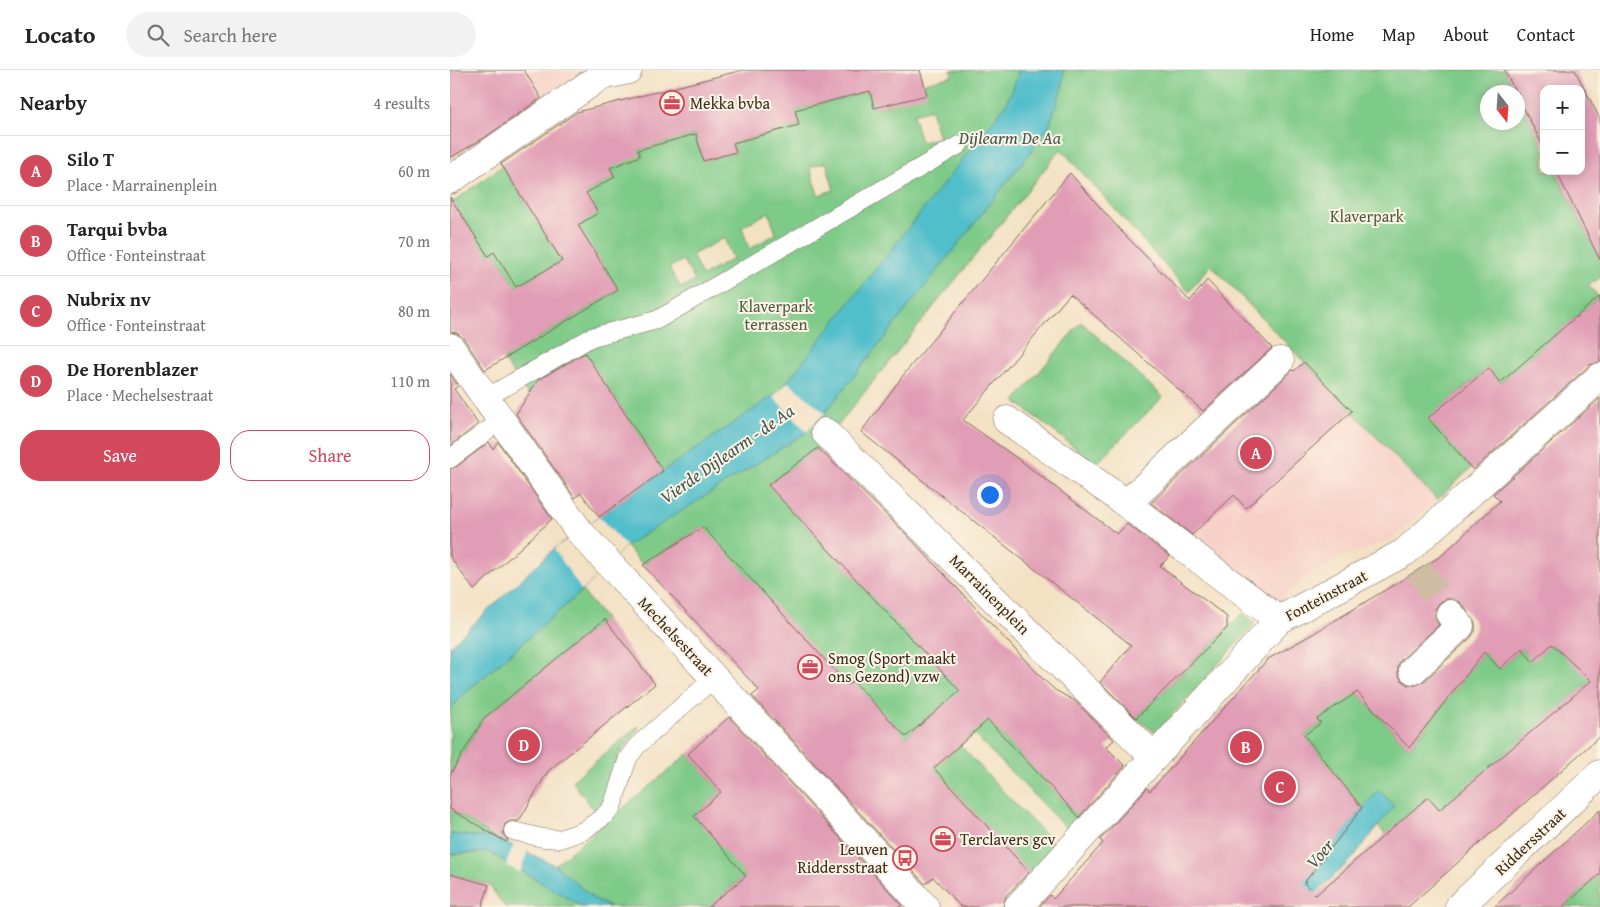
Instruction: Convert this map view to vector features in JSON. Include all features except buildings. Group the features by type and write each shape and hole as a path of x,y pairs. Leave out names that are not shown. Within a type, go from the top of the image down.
{"street":[{"path":"450,180 601,76 628,70"},
{"name":"Mechelsestraat","path":"450,347 579,531 925,907"},
{"path":"1126,504 1280,361"},
{"name":"Fonteinstraat","path":"1018,907 1279,620 1412,561 1600,377"},
{"path":"1007,420 1126,504 1279,620"},
{"name":"Marrainenplein","path":"825,432 1154,757"},
{"path":"1413,670 1460,626 1450,614"},
{"name":"Riddersstraat","path":"1459,907 1600,774"}],"lane":[{"path":"486,398 592,336 657,320 959,145"},
{"path":"450,458 488,430"},
{"path":"513,831 542,838 560,839 583,832 603,817 612,806 628,758 637,746 714,678"}],"shaded area":[{"path":"524,70 585,70 542,99"},
{"path":"1304,362 1437,500 1392,540 1347,555 1312,573 1276,603 1149,504"}],"green space":[{"name":"Klaverpark","path":"951,70 1504,70 1512,85 1480,85 1480,130 1525,130 1525,110 1540,140 1540,175 1557,175 1600,259 1600,278 1588,285 1599,297 1500,383 1488,368 1429,418 1471,468 1437,500 1211,265 1189,292 1061,149 822,445 768,485 1079,817 1068,830 974,734 960,745 932,715 888,752 853,681 823,706 702,527 643,565 599,517 663,471 608,388 528,395 503,359 618,290 602,264 570,229 597,213 586,193 615,177 610,168 638,150 696,134 703,161 736,152 733,143 799,126 795,110 870,91 875,108 908,99 906,88 952,76","holes":["931,109 939,138 921,142 913,114","826,162 834,190 818,195 810,167","769,212 776,234 749,249 742,227","724,238 733,259 702,276 692,255","683,260 695,281 681,288 669,268"]},
{"path":"502,166 562,261 516,287 494,252 467,268 462,241 473,233 453,202"},
{"path":"1081,322 1163,397 1096,464 1015,401"},
{"path":"582,591 605,619 484,718 450,775 450,709 464,694"},
{"path":"1243,613 1255,623 1156,733 1136,718"},
{"path":"1595,619 1600,666 1590,682 1439,811 1428,797 1386,835 1304,735 1321,723 1303,699 1349,684 1409,748 1484,652 1500,669 1522,648 1533,661 1552,644 1562,654"},
{"path":"638,726 639,728 620,752 606,800 595,811 572,781"},
{"path":"960,745 1055,844 1029,873 934,768"},
{"path":"688,754 721,792 694,816 750,872 721,896 730,907 610,907 594,899 555,865"},
{"path":"450,809 496,838 450,834"},
{"path":"489,852 583,907 505,907 489,885 450,874 450,854"},
{"path":"1600,874 1600,907 1563,907"}],"water":[{"path":"1019,70 1064,70 1062,88 1049,126 1033,149 825,413 807,432 626,546 582,591 464,694 450,709 450,646 554,549 663,471 779,392 1004,107 1013,89"},
{"path":"1379,790 1394,806 1351,860 1301,907 1261,907 1332,844"},
{"path":"450,834 496,838 555,865 594,899 610,907 583,907 489,852 450,854"}],"pier":[{"path":"788,382 825,413 807,432 773,397"},
{"path":"599,517 626,546 582,591 554,549"},
{"path":"514,844 528,850 520,873 506,865"}],"tunnel":[{"path":"1419,570 1450,614"}],"place":[{"name":"Mekka bvba","path":"672,103"},
{"name":"Silo T","path":"1256,453"},
{"name":"Smog (Sport maakt ons Gezond) vzw","path":"810,667"},
{"name":"De Horenblazer","path":"524,745"},
{"name":"Tarqui bvba","path":"1246,747"},
{"name":"Nubrix nv","path":"1280,787"},
{"name":"Terclavers gcv","path":"943,839"},
{"name":"Leuven Riddersstraat","path":"905,858"}],"water label":[{"name":"Dijlearm De Aa","path":"1010,138"},
{"name":"Vierde Dijlearm - de Aa","path":"727,454"},
{"name":"Voer","path":"1320,854"}],"park label":[{"name":"Klaverpark terrassen","path":"776,315"}]}
